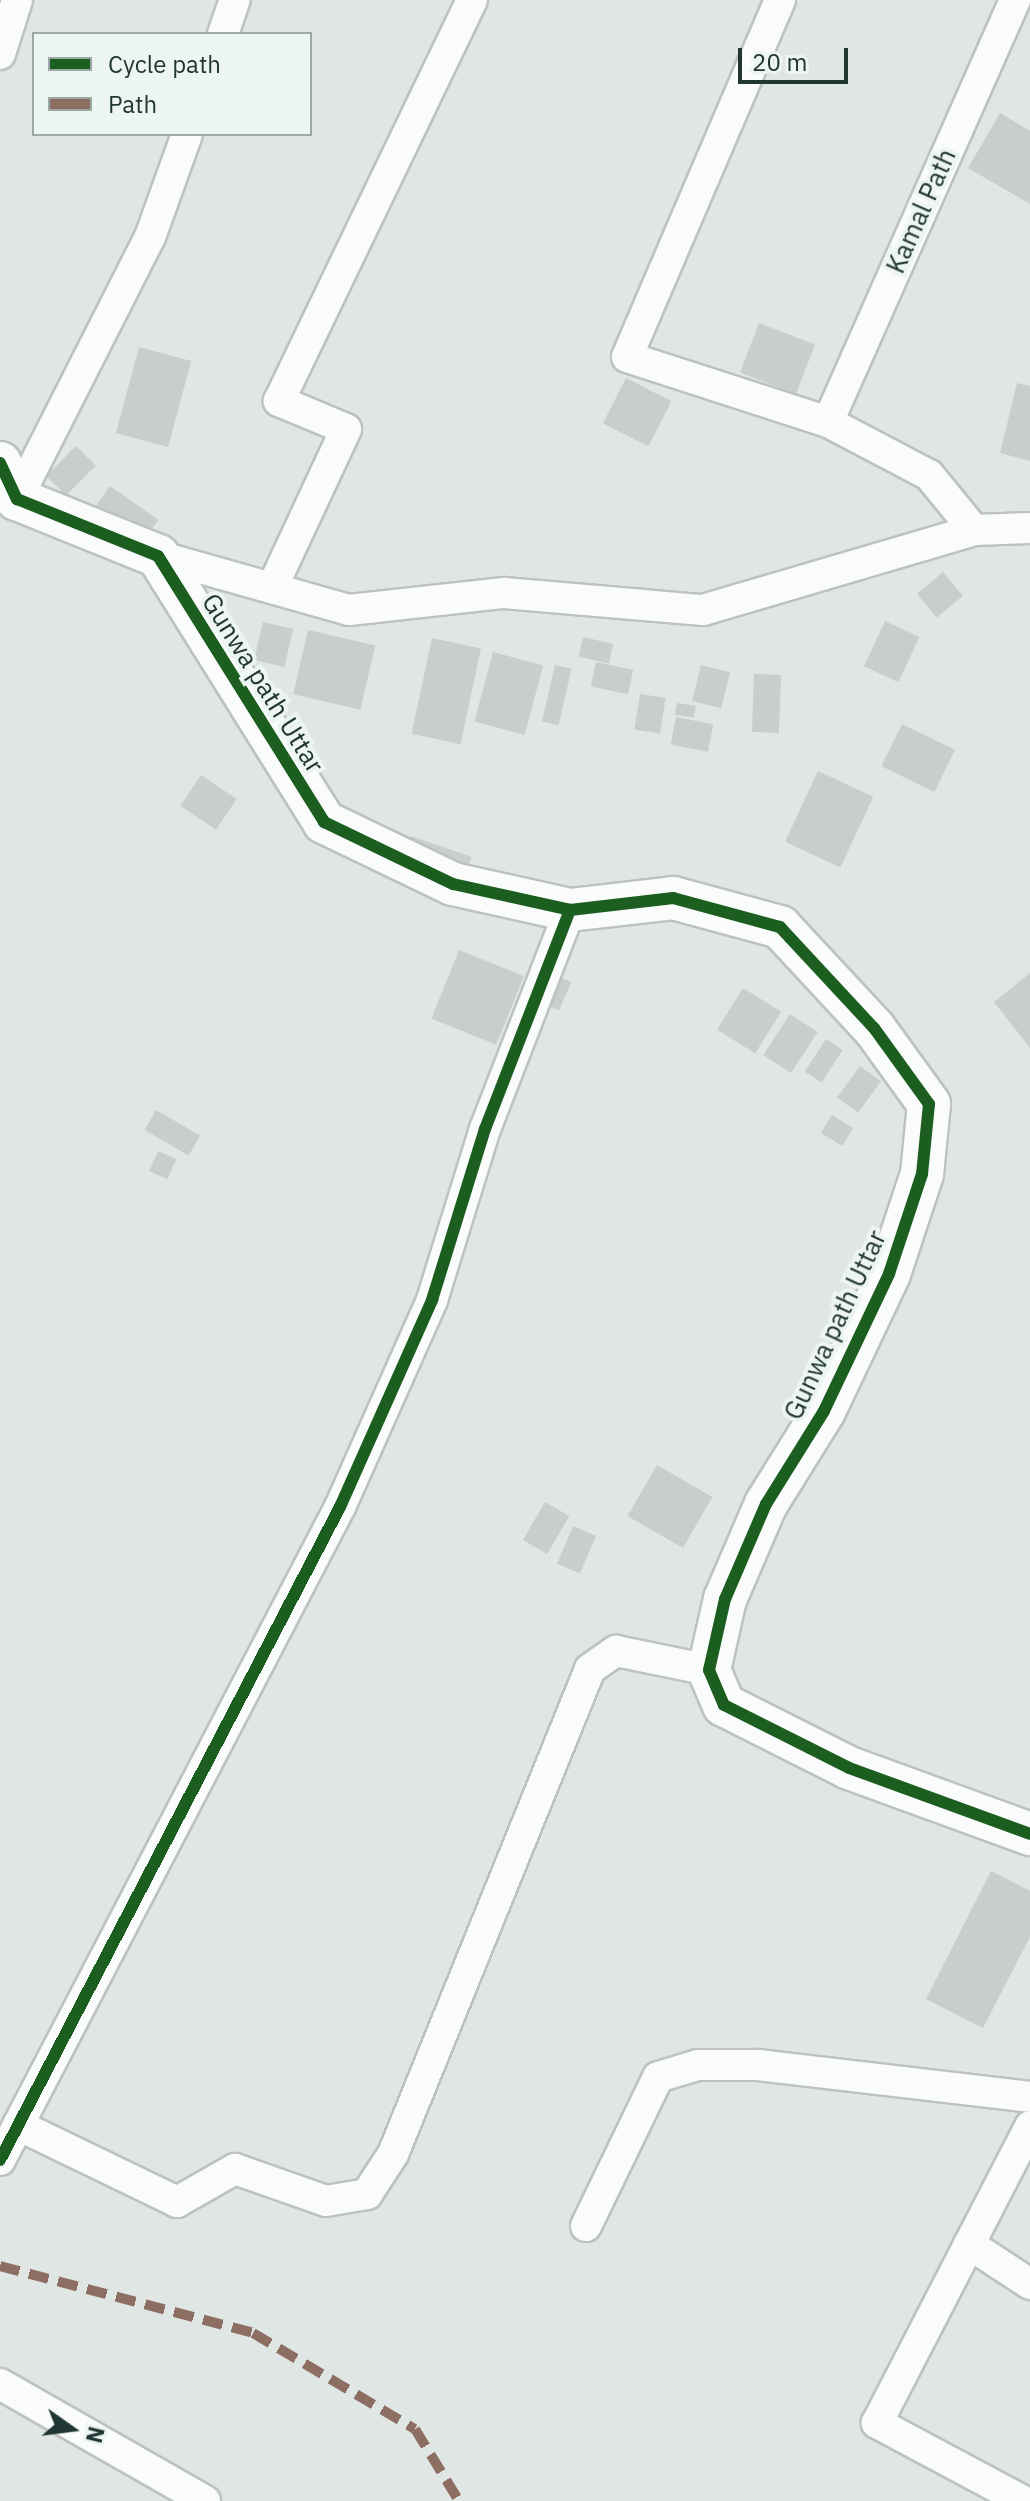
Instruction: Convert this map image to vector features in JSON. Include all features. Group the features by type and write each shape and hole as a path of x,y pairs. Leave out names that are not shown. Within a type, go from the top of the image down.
{"street":[{"path":"0,54 17,0"},
{"path":"224,32 235,0"},
{"path":"272,588 346,429 279,401 472,0"},
{"path":"780,0 627,357 828,422 929,475 974,530"},
{"name":"Kamal Path","path":"828,422 1015,0"},
{"path":"186,136 150,237 9,481 158,556 349,610 504,593 703,610 974,530 1030,528"},
{"name":"Gunwa path Uttar","path":"158,556 324,822 453,884 570,910 673,898 780,927 874,1028 929,1104 922,1174 889,1274 824,1411 766,1504 725,1599 709,1670"},
{"path":"0,2160 340,1507 432,1300 485,1129 570,910"},
{"path":"18,2125 177,2202 235,2169 326,2201 367,2194 393,2154 590,1669 616,1651 709,1670 724,1705 835,1761 1030,1834"},
{"path":"586,2226 658,2077 698,2065 758,2065 1030,2097"},
{"path":"1023,2501 877,2423 1030,2126"},
{"path":"969,2244 1030,2284"},
{"path":"0,2384 205,2501"}],"building":[{"path":"1000,113 1030,131 1030,204 968,168"},
{"path":"759,323 815,345 796,394 740,372"},
{"path":"139,347 191,361 168,447 116,433"},
{"path":"626,378 671,401 648,447 603,423"},
{"path":"1017,383 1030,386 1030,461 1000,453"},
{"path":"76,446 96,466 66,495 46,476"},
{"path":"110,486 158,520 142,543 94,509"},
{"path":"943,572 963,596 937,618 917,594"},
{"path":"885,621 919,637 898,682 864,666"},
{"path":"263,622 293,629 284,667 254,660"},
{"path":"308,630 375,646 360,710 293,694"},
{"path":"583,637 613,644 609,663 579,656"},
{"path":"432,638 481,648 461,744 412,734"},
{"path":"493,652 543,665 525,735 474,722"},
{"path":"596,662 633,670 628,694 591,686"},
{"path":"555,665 572,669 559,725 542,722"},
{"path":"701,665 730,672 721,708 692,701"},
{"path":"754,674 781,675 779,733 752,732"},
{"path":"640,694 666,698 660,734 634,730"},
{"path":"677,703 696,706 694,718 675,715"},
{"path":"676,717 713,724 708,752 671,744"},
{"path":"902,724 955,750 934,792 881,766"},
{"path":"818,771 873,797 840,867 785,842"},
{"path":"201,775 237,799 216,830 180,806"},
{"path":"411,836 472,857 465,876 404,855"},
{"path":"459,950 524,976 496,1045 431,1019"},
{"path":"550,973 571,982 559,1011 538,1002"},
{"path":"1030,973 1030,1048 994,1002"},
{"path":"743,988 781,1012 755,1053 717,1030"},
{"path":"790,1014 818,1032 791,1073 763,1055"},
{"path":"826,1039 843,1050 822,1083 805,1072"},
{"path":"860,1066 881,1081 858,1113 837,1098"},
{"path":"156,1110 200,1136 189,1155 144,1130"},
{"path":"832,1115 853,1128 842,1146 821,1133"},
{"path":"158,1151 176,1159 167,1179 149,1171"},
{"path":"657,1465 712,1497 683,1548 628,1516"},
{"path":"545,1502 569,1516 547,1554 523,1540"},
{"path":"573,1526 596,1536 580,1574 557,1564"},
{"path":"991,1871 1030,1891 1030,1937 983,2028 926,1999"}],"marked path":[{"path":"0,2266 253,2333 415,2429 459,2501"}],"cycle path":[{"path":"0,463 17,499 158,556 324,822 453,884 570,910 673,898 780,927 874,1028 929,1104 922,1174 889,1274 824,1411 766,1504 725,1599 709,1670 724,1705 849,1768 1030,1834"},
{"path":"0,2160 340,1507 432,1300 485,1129 570,910"}]}
